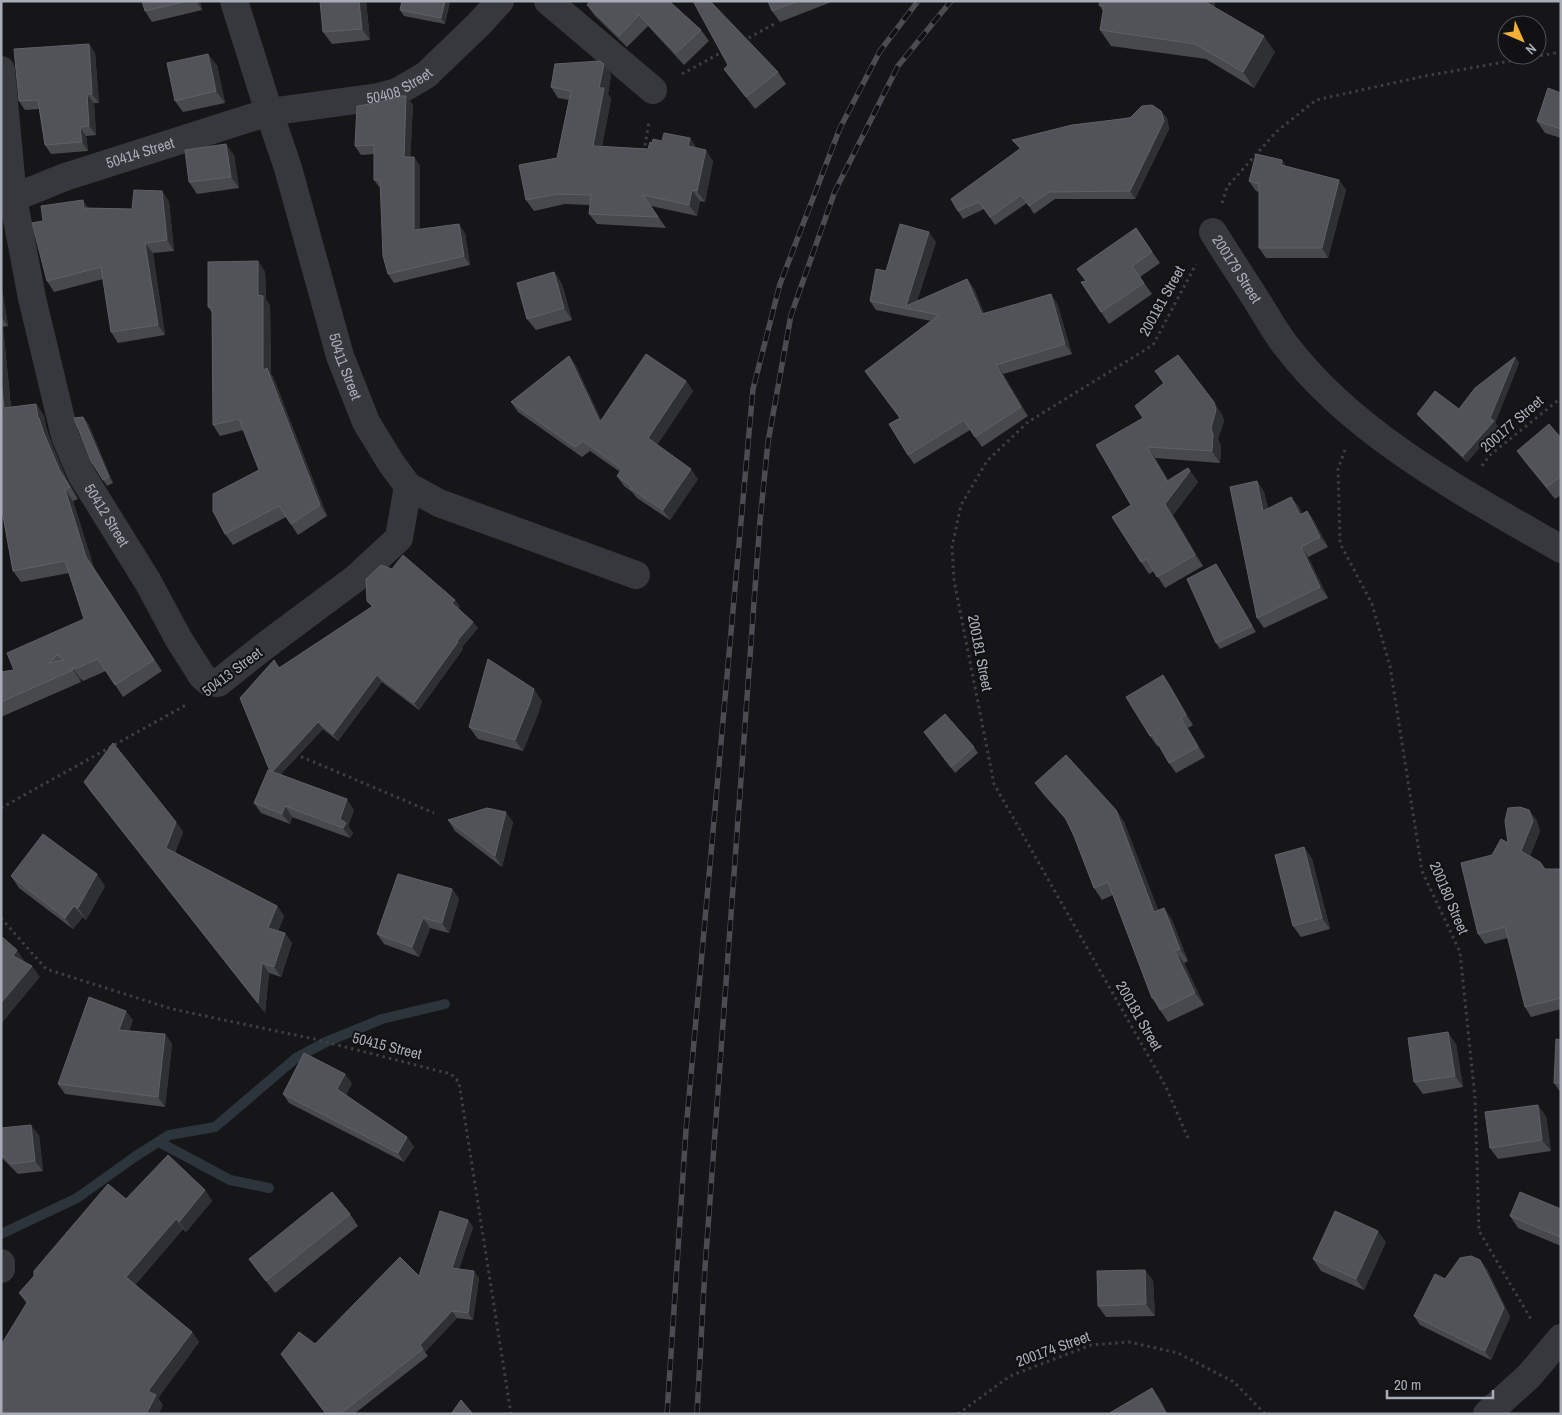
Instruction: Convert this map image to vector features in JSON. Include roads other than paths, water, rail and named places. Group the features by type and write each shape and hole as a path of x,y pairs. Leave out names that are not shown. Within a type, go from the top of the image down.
{"street":[{"name":"50411 Street","path":"234,1 288,168 340,356 366,422 391,463 408,486 439,504 636,575"},
{"name":"50408 Street","path":"269,112 378,97 397,92 426,74 479,24 500,1"},
{"path":"548,1 653,90"},
{"name":"50412 Street","path":"1,70 13,198 32,298 65,436 81,474 148,582 178,638 202,676 209,682 218,684"},
{"name":"50414 Street","path":"13,198 65,177 269,112"},
{"name":"200179 Street","path":"1213,232 1286,347 1313,377 1356,419 1393,447 1464,494 1561,549"},
{"name":"50413 Street","path":"218,684 266,645 356,578 399,538 408,486"},
{"path":"1,1263 1,1269"},
{"path":"1487,1414 1529,1376 1555,1344"}],"waterway":[{"path":"1,1234 77,1198 169,1135 215,1127 296,1058 326,1042 382,1019 445,1004"},
{"path":"159,1142 230,1180 269,1188"}],"railway":[{"path":"667,1414 686,1130 753,389 780,284 840,128 880,51 918,1"},
{"path":"697,1414 705,1268 760,521 768,442 791,315 835,191 898,66 951,1"}]}
